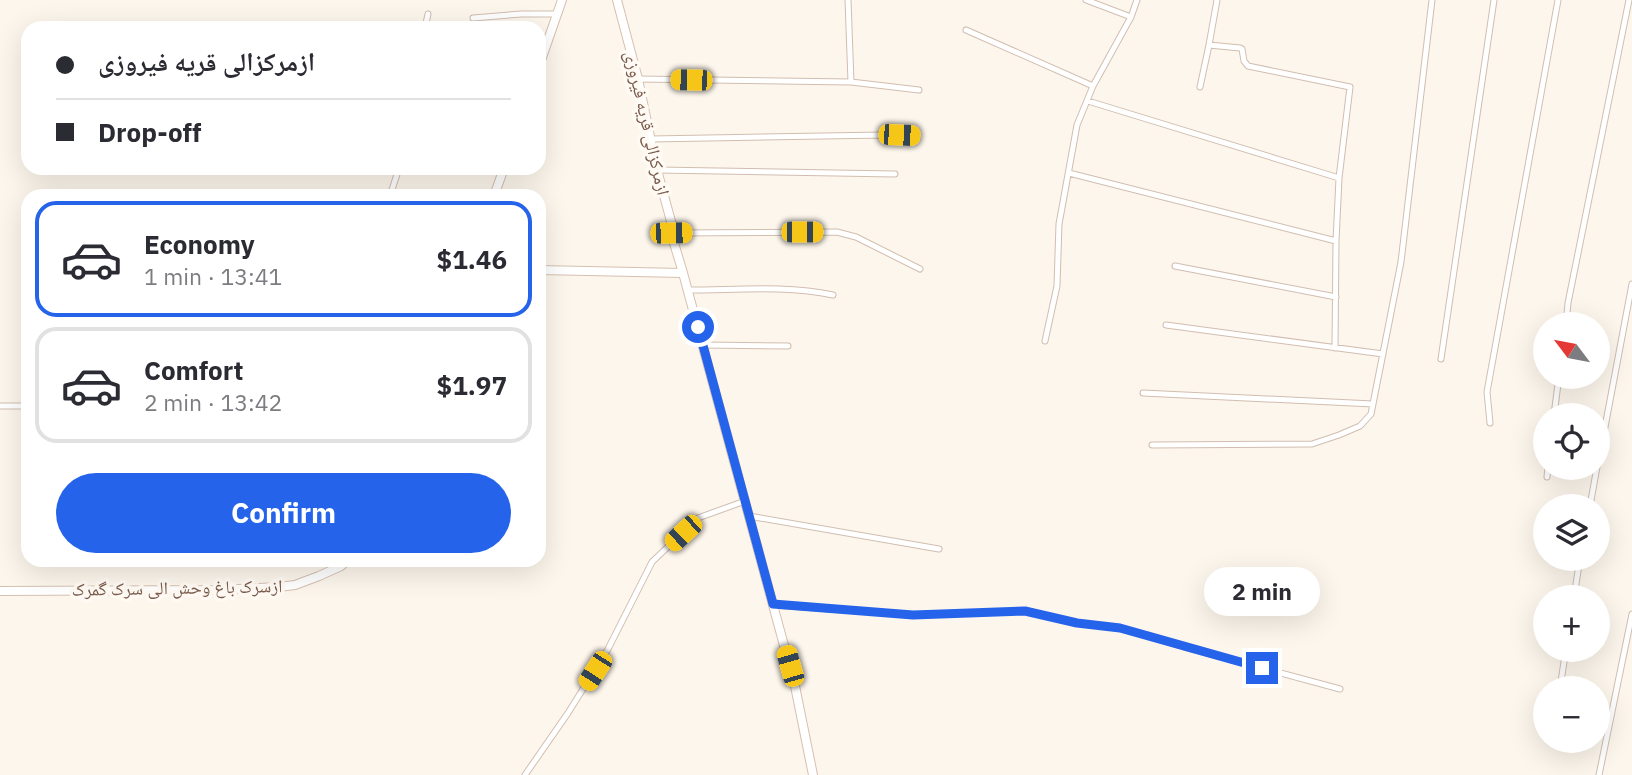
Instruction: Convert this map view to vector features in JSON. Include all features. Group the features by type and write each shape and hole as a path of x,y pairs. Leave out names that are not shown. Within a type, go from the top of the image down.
{"main road":[{"path":"546,41 562,0"},
{"name":"ازمرکزالی قریه فیروزی","path":"617,0 638,79 671,233 795,686 813,775"},
{"path":"546,270 683,273"},
{"name":"ازسرک باغ وحش الی سرک گمرک","path":"0,591 218,590 295,586 339,567"}],"street":[{"path":"848,0 851,82"},
{"path":"1086,0 1131,17"},
{"path":"1111,10 1114,0"},
{"path":"1045,341 1057,286 1059,224 1077,125 1093,86 1131,17 1137,0"},
{"path":"1200,87 1217,0"},
{"path":"1152,445 1312,444 1360,426 1371,414 1401,262 1433,0"},
{"path":"1441,359 1494,0"},
{"path":"1489,423 1487,392 1558,0"},
{"path":"1567,312 1629,0"},
{"path":"473,18 521,13 557,14"},
{"path":"426,21 428,14"},
{"path":"966,30 1093,86"},
{"path":"1209,45 1242,49 1244,61 1248,66 1350,87 1339,178 1335,348"},
{"path":"638,79 851,82 919,90"},
{"path":"1088,101 1339,178"},
{"path":"651,139 913,136"},
{"path":"657,170 895,174"},
{"path":"1069,173 1336,241"},
{"path":"671,233 837,232 856,237 920,269"},
{"path":"1175,266 1336,297"},
{"path":"1609,403 1632,284"},
{"path":"688,290 792,289 833,295"},
{"path":"1166,325 1383,354"},
{"path":"703,345 788,346"},
{"path":"1143,393 1373,404"},
{"path":"0,405 21,406"},
{"path":"525,775 608,649 652,562 698,518 745,501"},
{"path":"749,516 939,549"},
{"path":"773,604 913,615 1025,611 1077,623 1120,628 1340,689"},
{"path":"1600,775 1632,614"}],"route":[{"path":"698,327 773,604 913,615 1025,611 1077,623 1120,628 1262,668"}]}
